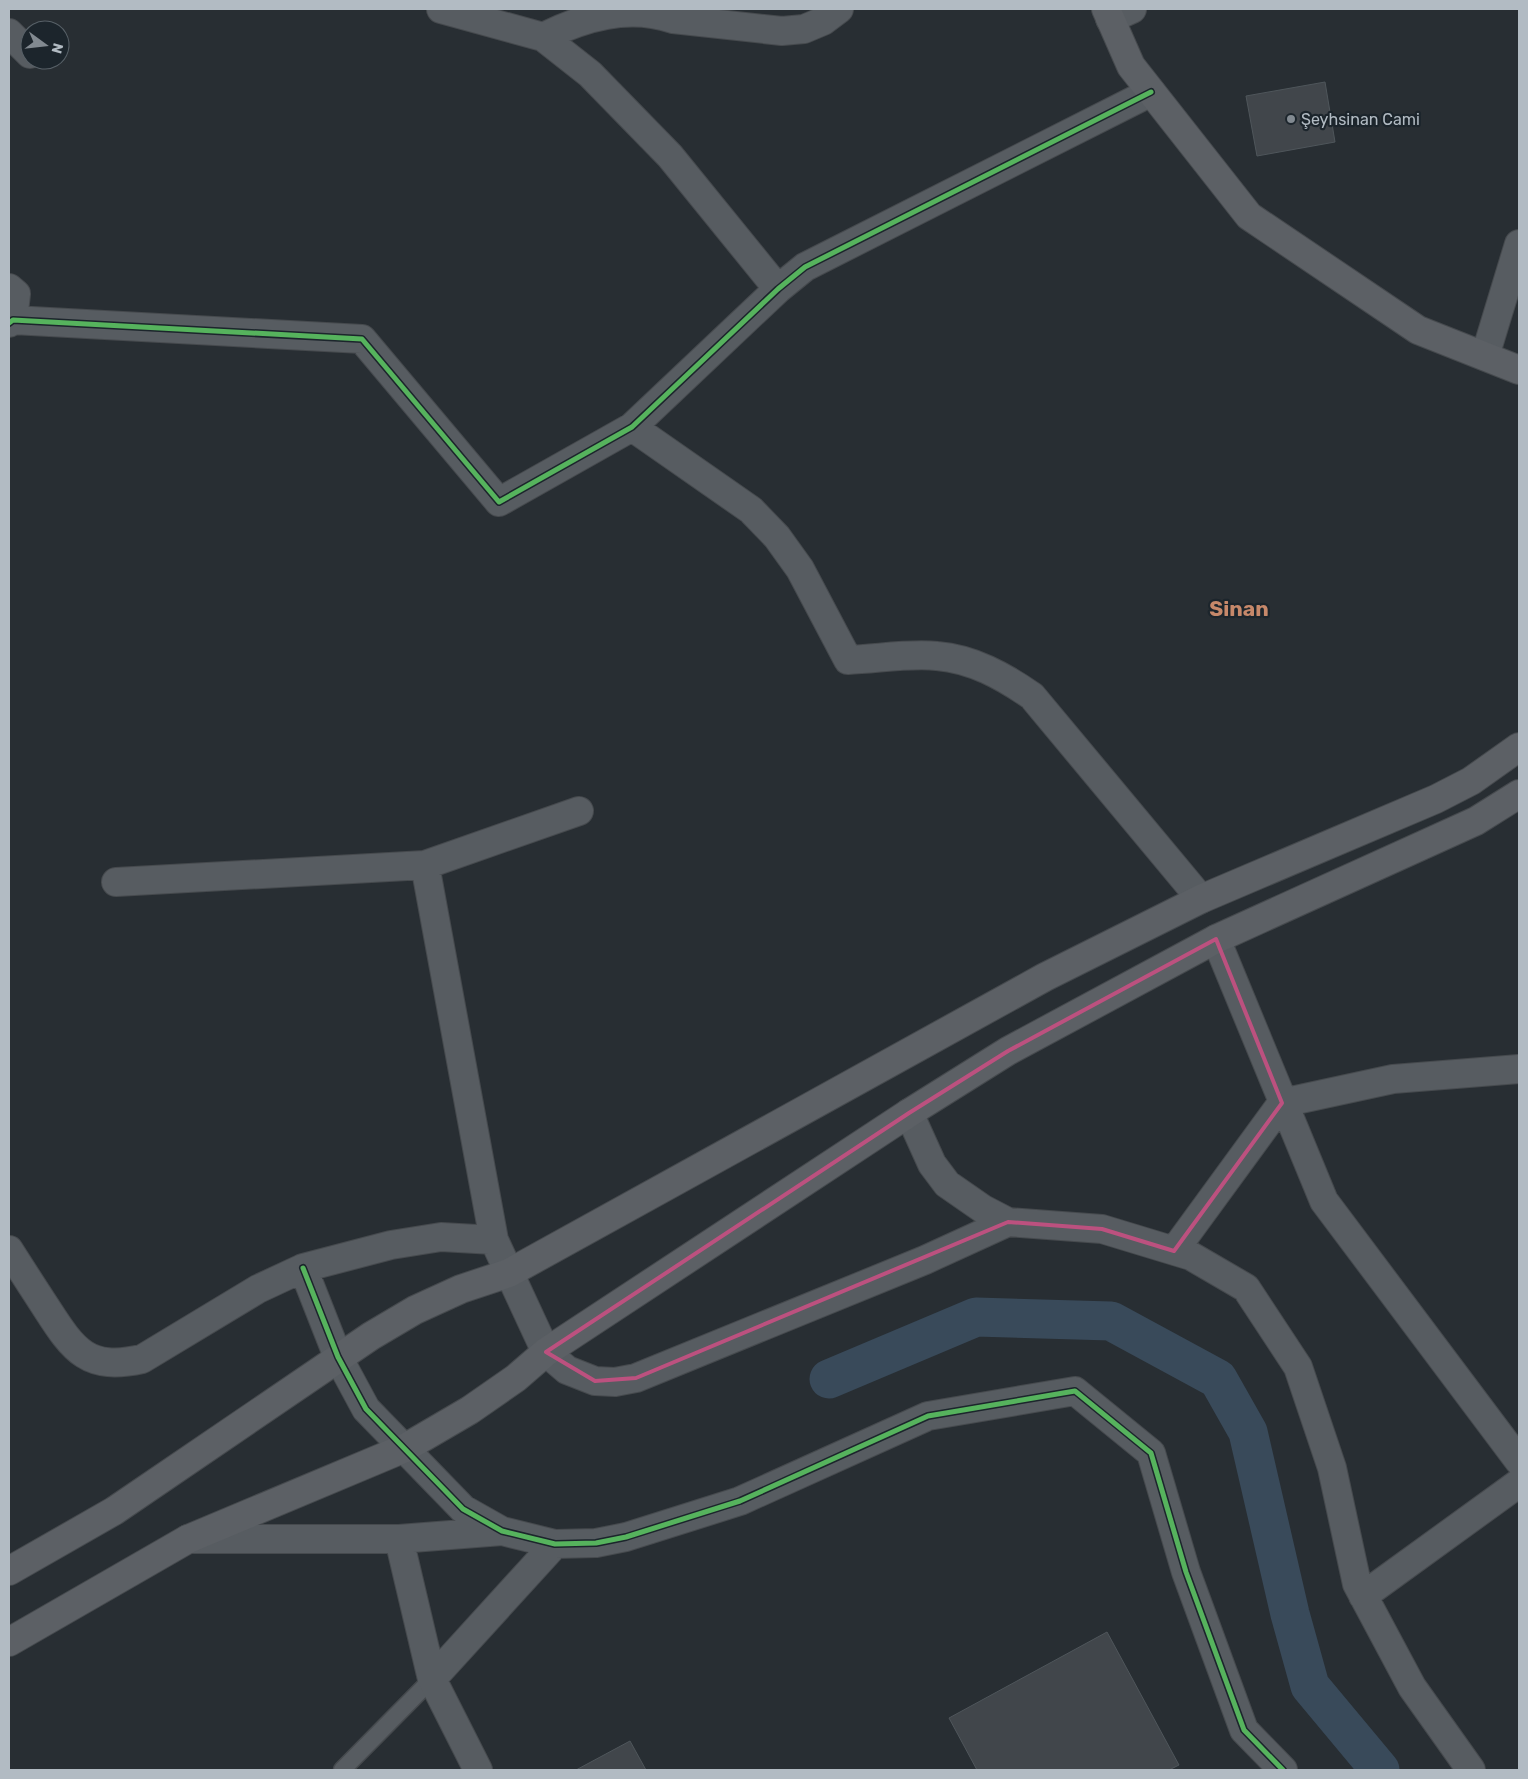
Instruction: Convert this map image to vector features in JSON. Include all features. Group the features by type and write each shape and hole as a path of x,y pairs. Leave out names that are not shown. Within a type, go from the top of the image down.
{"main road":[{"path":"1116,12 1131,66 1249,216 1418,330 1519,370"},
{"path":"9,1571 114,1511 338,1357 415,1310 461,1289 509,1272 1045,977 1201,899 1436,799 1471,781 1519,747"},
{"path":"9,1642 188,1539 405,1448 470,1410 516,1378 546,1352 909,1113 1025,1042 1216,939 1476,821 1519,794"}],"street":[{"path":"441,9 543,37 590,74 670,156 778,289"},
{"path":"543,37 580,22 622,12 656,13 673,19 782,31 804,28 823,20 838,9"},
{"path":"9,33 20,44"},
{"path":"9,288 16,294 11,322 362,340 499,502 632,428 778,289 805,267 1151,92"},
{"path":"1485,356 1519,244"},
{"path":"632,428 751,510 777,538 800,570 848,660 937,656 973,663 1004,676 1032,696 1201,899"},
{"path":"116,882 425,865 579,811"},
{"path":"425,865 494,1240 546,1352 567,1370 595,1381 615,1382 636,1378 925,1260 1008,1222"},
{"path":"1216,939 1324,1201 1519,1461"},
{"path":"1174,1251 1282,1103 1393,1080 1519,1069"},
{"path":"909,1113 932,1164 947,1184 983,1209 1008,1222 1102,1229 1191,1256 1246,1288 1298,1367 1332,1468 1357,1584 1412,1687 1471,1770"},
{"path":"9,1250 68,1343 86,1356 103,1362 122,1364 142,1359 258,1289 303,1268 391,1246 441,1237 494,1240"},
{"path":"303,1268 338,1357 366,1409 463,1509 502,1531 555,1544 596,1543 626,1537 740,1501 928,1416 1075,1391 1151,1453 1186,1572 1244,1730 1283,1770"},
{"path":"1363,1596 1519,1483"},
{"path":"188,1539 399,1539 502,1531"},
{"path":"399,1539 432,1678 478,1770"},
{"path":"432,1678 555,1544"}],"lane":[{"path":"342,1770 432,1678"}],"highlighted area":[{"path":"1216,939 1282,1103 1174,1251 1102,1229 1008,1222 636,1378 595,1381 546,1352 909,1113 1008,1051"}],"building":[{"name":"Şeyhsinan Cami","path":"1325,82 1335,142 1257,156 1246,96"},
{"path":"1107,1632 1179,1765 1169,1770 977,1770 949,1718"},
{"path":"630,1741 646,1770 576,1770"}],"waterway":[{"path":"829,1379 976,1317 1111,1321 1218,1379 1248,1432 1290,1614 1310,1686 1380,1770"}],"cycle path":[{"path":"9,323 13,320 362,339 499,502 632,427 778,289 805,267 1151,92"},
{"path":"303,1268 338,1357 366,1409 463,1509 502,1531 555,1544 596,1543 626,1537 740,1501 928,1416 1075,1391 1151,1453 1186,1572 1244,1730 1283,1770"}],"place":[{"name":"Şeyhsinan Cami","path":"1291,119"}],"district":[{"name":"Sinan","path":"1239,608"}]}
